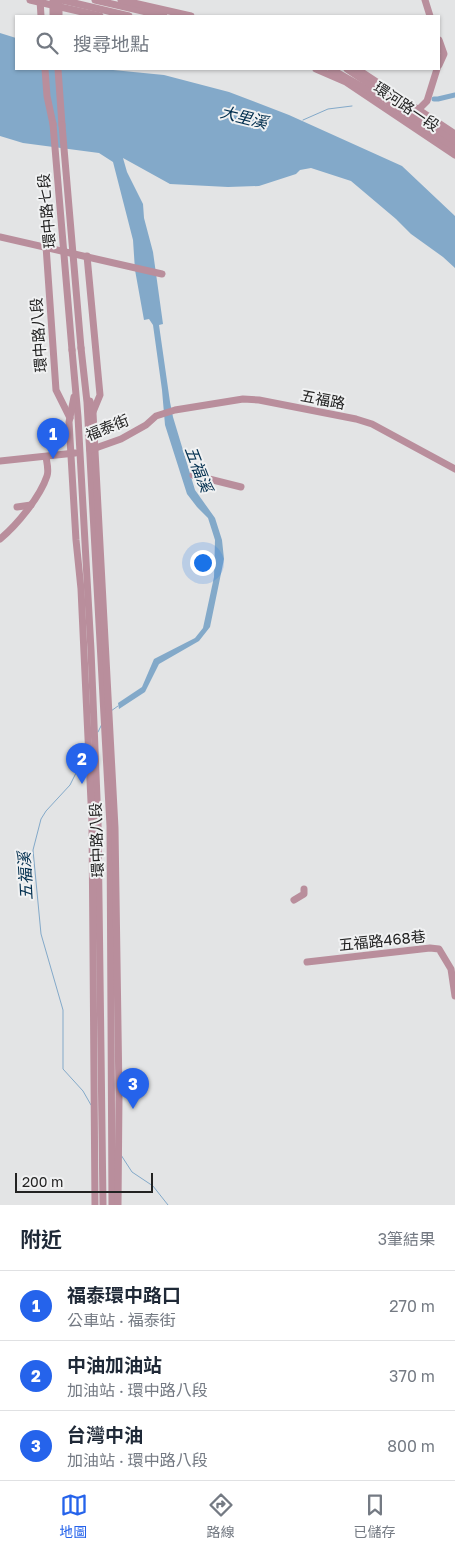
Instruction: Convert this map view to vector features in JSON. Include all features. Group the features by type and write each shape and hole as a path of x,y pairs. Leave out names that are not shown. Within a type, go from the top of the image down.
{"street":[{"path":"31,0 65,2 124,15"},
{"path":"40,0 42,15"},
{"path":"45,0 46,15"},
{"path":"53,0 54,15"},
{"path":"94,0 160,15"},
{"path":"121,0 186,15"},
{"path":"425,0 430,15"},
{"path":"59,15 65,2"},
{"path":"65,2 98,15"},
{"path":"440,43 444,54 440,63"},
{"name":"環中路七段","path":"47,70 47,96 53,124 72,350"},
{"name":"環中路七段","path":"58,70 81,348"},
{"path":"62,70 64,94 62,125"},
{"name":"環河路一段","path":"318,70 413,116 455,134"},
{"name":"環河路一段","path":"333,70 455,141"},
{"name":"環河路一段","path":"348,70 455,148"},
{"name":"環河路一段","path":"358,70 413,116 455,156"},
{"path":"413,116 427,101 437,70"},
{"path":"0,237 162,274"},
{"name":"環中路八段","path":"46,246 56,390 70,418 76,453 91,650 93,720 89,765 95,825 95,1205"},
{"name":"環中路八段","path":"87,256 100,395 92,413"},
{"name":"環中路八段","path":"81,348 92,450 112,824 119,1094 119,1134 115,1157 112,1205"},
{"name":"環中路八段","path":"72,350 76,386 76,540 91,738 95,825 102,1066 100,1105 103,1205"},
{"name":"環中路八段","path":"70,418 76,386"},
{"name":"環中路八段","path":"85,386 92,413 92,450"},
{"name":"五福路","path":"160,415 175,410 243,399 260,400 356,419 372,424 455,469"},
{"name":"福泰街","path":"0,461 92,450 121,438 146,425 160,415"},
{"path":"0,539 11,530 31,504 48,475 46,457"},
{"path":"193,475 241,487"},
{"path":"17,507 31,504"},
{"path":"95,825 112,824"},
{"name":"環中路八段","path":"112,824 111,1122 118,1205"},
{"path":"294,900 304,894 304,888"},
{"name":"五福路468巷","path":"307,962 430,948 439,949 451,969 455,996"}],"water":[{"name":"大里溪","path":"0,33 15,38 15,70 113,70 164,75 229,92 289,115 402,166 455,216 455,268 411,234 351,181 311,168 300,170 296,174 259,186 228,187 170,184 123,158 127,172 143,204 144,218 153,252 163,324 159,325 173,417 195,490 215,518 222,540 224,559 210,627 199,641 159,664 145,692 119,709 118,703 142,687 154,659 195,638 203,628 214,577 215,540 208,518 187,494 165,425 153,325 149,319 144,320 135,270 133,240 113,162 99,153 23,143 0,136"}],"waterway":[{"path":"434,99 455,95"},
{"path":"303,120 328,109 352,106"},
{"name":"五福溪","path":"111,711 118,706"},
{"name":"五福溪","path":"98,732 102,724"},
{"name":"五福溪","path":"86,753 70,785 41,819 33,850 41,934 63,1010 63,1069 83,1091 91,1105"},
{"name":"五福溪","path":"121,1155 132,1172 153,1186 168,1205"}],"place":[{"name":"福泰環中路口","path":"53,459"},
{"name":"中油加油站","path":"82,784"},
{"name":"台灣中油","path":"133,1109"}]}
